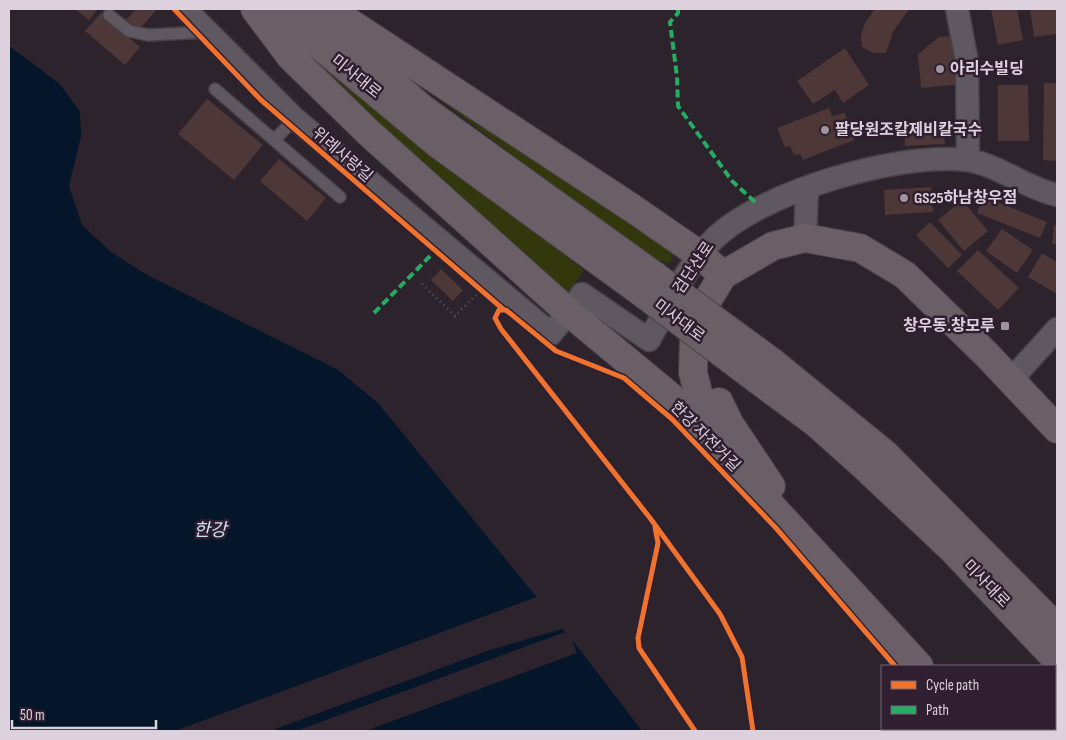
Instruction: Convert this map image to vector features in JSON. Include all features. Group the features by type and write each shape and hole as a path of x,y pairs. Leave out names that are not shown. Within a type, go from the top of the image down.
{"main road":[{"path":"255,9 291,57 368,132 566,310 671,397 918,665"},
{"name":"미사대로","path":"276,9 438,144 650,286"},
{"name":"미사대로","path":"307,9 423,109 650,286 765,371 885,454 1057,628"},
{"path":"329,9 700,255 723,275"},
{"path":"727,458 702,407 693,373 694,335 704,306 723,275 773,246 805,238 860,248 905,275 1011,380 1057,429"},
{"path":"773,489 730,423 711,387 708,348 712,322 720,300 733,285 751,270 782,257 809,252 829,252 856,261 942,311"},
{"name":"미사대로","path":"765,371 816,423 869,470 951,548 1057,660"},
{"path":"702,407 736,451 773,489 817,541 936,665"}],"street":[{"path":"185,9 295,119 551,334 559,324"},
{"path":"957,9 967,62 968,160"},
{"name":"검단산로","path":"578,300 582,294 649,340 700,255 718,235 770,202 853,172 902,162 949,159 968,160 982,164 1034,189 1057,195"},
{"path":"805,238 807,188"},
{"path":"1011,380 1057,329"}],"lane":[{"path":"109,15 129,31 148,35 208,32"},
{"path":"215,89 340,197"},
{"path":"274,140 295,119"}],"path":[{"path":"422,284 455,316 481,290"}],"green space":[{"path":"304,52 584,270 567,293 451,196"},
{"path":"400,70 675,251 670,263 658,260 586,210"}],"water":[{"name":"한강","path":"9,46 60,84 80,112 81,136 69,186 82,225 111,252 147,275 337,369 378,403 580,650 642,731 9,731"}],"pier":[{"path":"539,596 565,628 490,650 270,731 175,731"},
{"path":"568,631 577,653 365,731 296,731"}],"building":[{"path":"75,9 96,9 97,10 89,20"},
{"path":"136,9 157,9 138,31 126,20"},
{"path":"875,9 909,9 893,32 886,53 873,53 862,47 861,35 865,23"},
{"path":"991,9 1017,9 1023,40 998,45"},
{"path":"1030,9 1057,9 1057,34 1034,37"},
{"path":"101,13 140,47 125,65 85,31"},
{"name":"아리수빌딩","path":"955,36 962,84 921,88 918,54 939,37"},
{"path":"845,48 869,85 843,103 835,90 813,104 797,81"},
{"path":"1044,83 1057,83 1057,161 1043,160"},
{"path":"998,85 1028,85 1029,141 998,141"},
{"path":"207,99 263,145 234,180 178,134"},
{"path":"829,108 832,116 845,113 854,140 803,160 800,154 794,155 790,146 785,147 777,128"},
{"path":"944,129 945,144 905,146 904,131"},
{"path":"279,159 326,198 307,221 260,181"},
{"path":"931,187 933,212 885,215 884,190"},
{"path":"983,196 1047,222 1040,238 977,213"},
{"path":"962,200 988,231 964,251 938,220"},
{"path":"930,222 962,255 948,268 916,235"},
{"path":"1054,225 1057,226 1057,245 1052,244"},
{"path":"1002,229 1033,250 1017,273 986,251"},
{"path":"978,250 1019,288 998,310 957,271"},
{"path":"1042,253 1057,262 1057,294 1028,277"},
{"path":"441,269 463,290 453,301 431,280"}],"marked path":[{"path":"678,9 678,13 670,22 677,77 678,106 732,181 755,202"},
{"path":"374,313 436,250"}],"cycle path":[{"name":"위례사랑길","path":"174,9 261,100 503,309"},
{"name":"한강 자전거길","path":"753,731 742,657 720,614 650,518 501,329 495,318 499,310 506,310 556,351 624,378 672,419 776,528 894,665"},
{"path":"655,527 658,543 638,638 639,648 695,731"}],"place":[{"name":"아리수빌딩","path":"940,69"},
{"name":"팔당원조칼제비칼국수","path":"825,130"},
{"name":"GS25하남창우점","path":"904,198"},
{"name":"창우동.창모루","path":"1005,326"}]}
